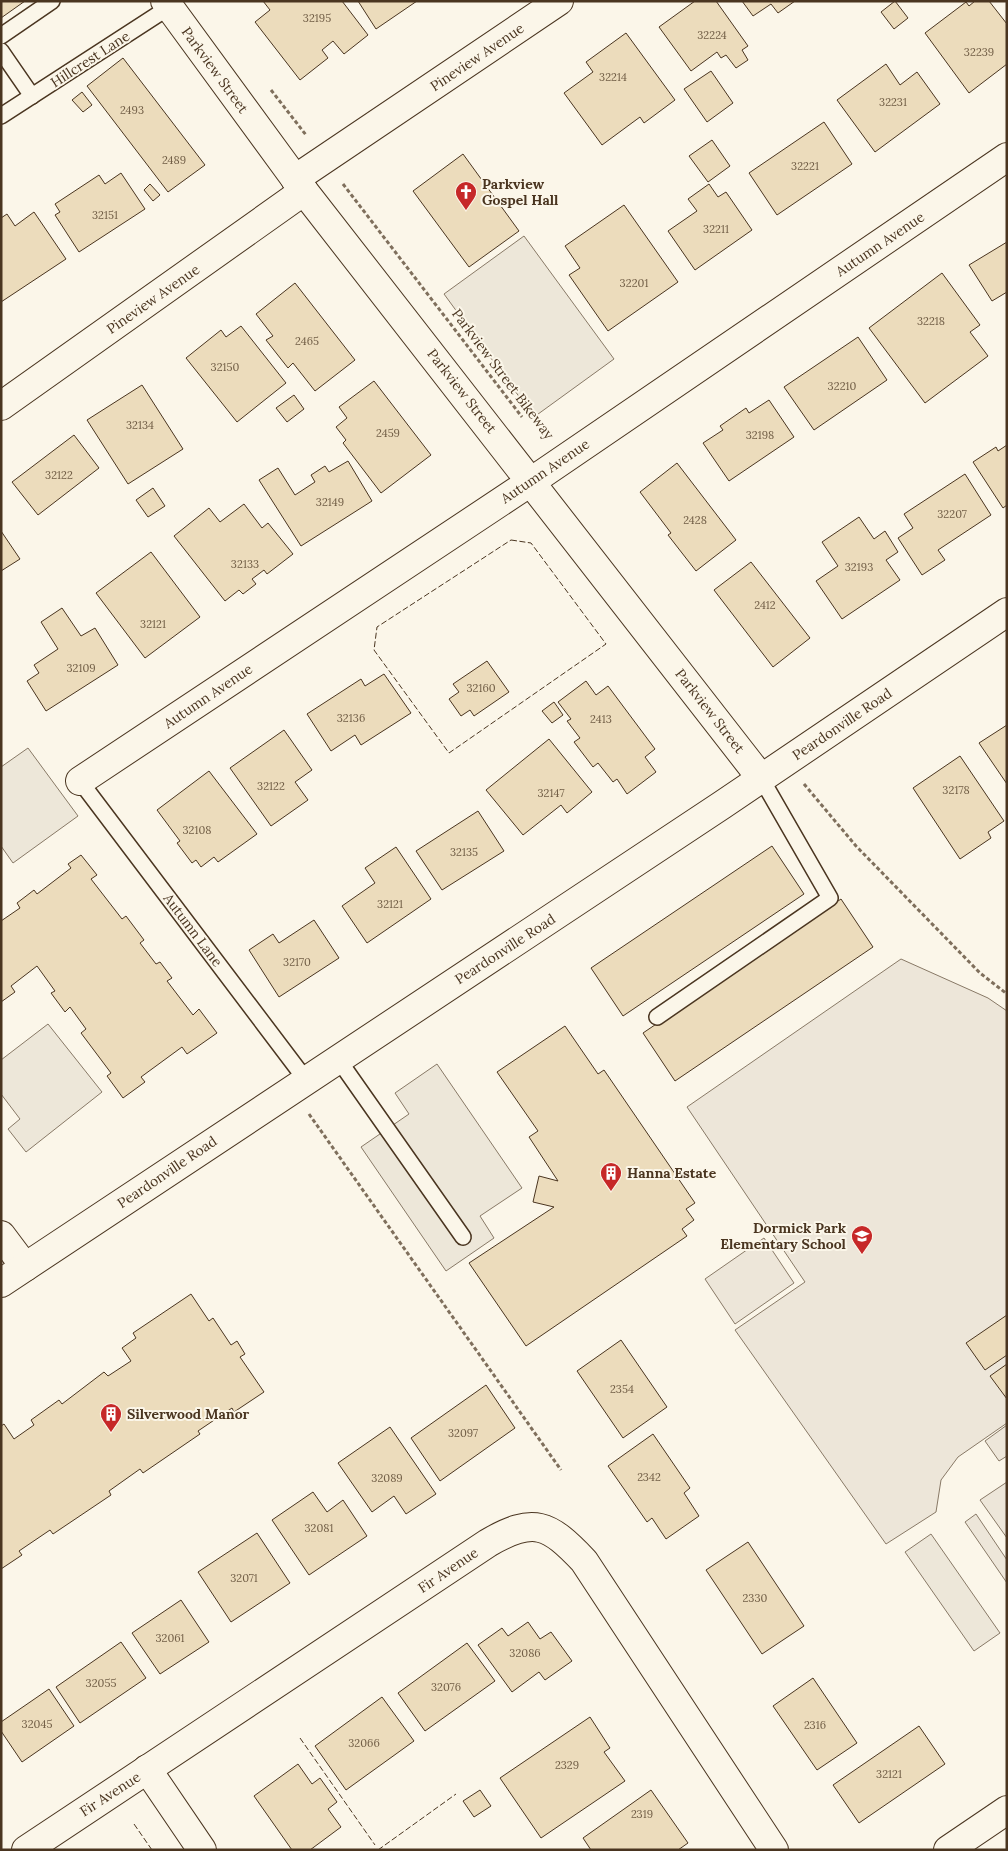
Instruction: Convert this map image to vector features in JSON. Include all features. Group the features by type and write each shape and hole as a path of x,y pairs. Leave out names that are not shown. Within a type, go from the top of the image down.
{"street":[{"name":"Pineview Avenue","path":"1,406 300,185 324,159 559,1"},
{"name":"Parkview Street","path":"171,3 300,185 761,778"},
{"name":"Autumn Avenue","path":"80,781 532,481 1007,157"},
{"name":"Peardonville Road","path":"1,1283 786,762 1007,612"},
{"path":"1,1235 25,1267"},
{"name":"Fir Avenue","path":"26,1850 488,1543 503,1534 527,1527 546,1528 562,1538 584,1561 774,1850"},
{"path":"147,1769 202,1850"},
{"path":"948,1850 1007,1810"}],"lane":[{"path":"1,36 52,1"},
{"name":"Hillcrest Lane","path":"1,116 171,3"},
{"path":"1,51 32,96"},
{"path":"657,1017 830,898 761,778"},
{"name":"Autumn Lane","path":"80,781 299,1085"},
{"path":"338,1059 463,1237"}],"path":[{"name":"Parkview Street Bikeway","path":"270,88 528,424"},
{"path":"786,762 856,846 980,973 1007,994"},
{"path":"299,1085 561,1470"}],"shaded area":[{"path":"524,236 614,359 534,417 444,294"},
{"path":"28,748 78,816 13,863 1,846 1,767"},
{"name":"Dormick Park Elementary School","path":"901,959 988,998 1007,1011 1007,1423 958,1457 941,1480 936,1512 886,1544 735,1330 805,1282 687,1107"},
{"path":"48,1024 102,1092 26,1152 8,1129 20,1119 1,1094 1,1060"},
{"path":"437,1064 522,1188 480,1216 494,1238 446,1271 361,1147 409,1114 395,1093"},
{"path":"764,1238 794,1283 735,1324 705,1279"},
{"path":"1007,1425 1007,1456 999,1461 985,1441"},
{"path":"1007,1482 1007,1538 980,1500"},
{"path":"976,1514 1007,1560 1007,1583 965,1522"},
{"path":"931,1534 1000,1633 974,1651 905,1552"}],"building":[{"path":"1,1 25,1 1,18"},
{"path":"263,1 342,1 368,35 344,54 333,41 322,50 328,58 300,80 255,22 270,10"},
{"path":"358,1 417,1 376,29"},
{"path":"695,1 716,1 748,46 742,50 748,60 736,68 726,55 721,58 717,52 691,71 659,27"},
{"path":"742,1 795,1 778,13 771,4 753,16"},
{"path":"895,1 908,18 894,29 881,12"},
{"path":"975,1 989,1 1007,24 1007,64 969,93 925,33 966,2 969,6"},
{"path":"626,33 675,100 644,123 640,117 602,145 564,93 593,72 586,62"},
{"path":"123,58 205,165 168,192 87,86"},
{"path":"886,64 900,85 917,72 940,104 875,152 837,100"},
{"path":"711,71 733,103 707,122 684,89"},
{"path":"82,92 92,105 83,112 72,100"},
{"path":"824,122 852,164 777,215 749,173"},
{"path":"712,140 730,166 708,182 689,156"},
{"name":"Parkview Gospel Hall","path":"463,154 519,231 469,267 413,191"},
{"path":"121,173 145,209 79,252 55,215 60,212 55,204 99,175 105,184"},
{"path":"150,184 160,195 153,201 144,190"},
{"path":"709,184 718,197 726,192 752,230 695,270 668,231 697,211 688,199"},
{"path":"624,205 678,282 608,331 569,275 580,268 565,246"},
{"path":"34,212 66,259 1,302 1,218 7,214 15,226"},
{"path":"1007,242 1007,292 992,301 969,265"},
{"path":"942,273 980,325 970,332 988,356 925,403 869,328"},
{"path":"295,283 355,360 315,391 293,363 288,368 266,340 273,336 256,314"},
{"path":"241,326 286,383 237,422 186,358 221,330 226,337"},
{"path":"858,337 887,380 814,430 784,387"},
{"path":"374,381 431,455 381,493 343,443 346,440 336,427 347,418 339,407"},
{"path":"142,385 183,449 128,484 87,420"},
{"path":"294,395 304,409 287,422 276,408"},
{"path":"769,400 794,437 729,481 703,443 723,430 720,426 746,408 749,413"},
{"path":"74,435 99,468 38,515 12,482"},
{"path":"1007,445 1007,505 1003,508 973,462 996,447 998,451"},
{"path":"348,461 372,501 301,546 259,480 278,468 295,495 315,482 311,475 325,466 329,472"},
{"path":"677,463 736,540 696,571 668,535 671,533 640,492"},
{"path":"965,474 991,515 938,550 945,560 922,575 898,538 913,528 904,514"},
{"path":"153,488 165,506 148,517 136,500"},
{"path":"244,504 262,528 268,523 293,554 267,574 264,570 252,579 256,584 243,594 239,590 225,601 174,536 209,508 220,522"},
{"path":"859,517 874,539 885,531 898,552 886,560 900,580 842,619 816,581 838,566 822,542"},
{"path":"1,531 20,559 1,571"},
{"path":"151,552 200,617 145,658 96,593"},
{"path":"751,562 810,638 773,667 714,590"},
{"path":"62,608 81,636 95,628 118,665 46,711 27,681 39,673 34,665 58,649 41,622"},
{"path":"487,661 509,692 474,716 470,710 461,716 449,699 459,692 453,684"},
{"path":"384,674 411,713 361,745 355,735 331,751 307,714 361,679 365,686"},
{"path":"586,681 596,695 608,686 655,749 645,757 656,772 627,794 617,779 613,782 598,763 593,767 574,742 580,738 567,721 571,719 558,702"},
{"path":"554,702 563,715 552,723 542,711"},
{"path":"1007,725 1007,784 979,743"},
{"path":"284,730 312,770 295,782 308,800 271,826 230,768"},
{"path":"549,739 592,792 567,813 561,805 523,835 486,790"},
{"path":"960,756 1004,821 988,832 991,838 960,859 913,788"},
{"path":"209,771 257,834 218,862 214,857 201,867 196,860 192,863 177,843 180,841 157,810"},
{"path":"478,811 504,851 442,890 416,851"},
{"path":"772,846 804,894 623,1016 591,968"},
{"path":"396,847 431,899 367,943 342,906 375,883 365,868"},
{"path":"81,855 97,875 91,879 122,919 126,916 144,940 140,943 156,964 160,962 172,978 167,981 193,1015 199,1009 217,1033 187,1054 182,1047 141,1077 145,1082 123,1098 107,1076 111,1073 81,1033 86,1029 70,1007 65,1012 51,993 55,991 37,966 11,986 15,992 1,1002 1,921 20,908 17,903 34,890 37,894 71,868 68,864"},
{"path":"841,899 873,947 675,1081 643,1033"},
{"path":"314,920 339,958 279,997 249,950 273,934 279,943"},
{"name":"Hanna Estate","path":"565,1026 598,1074 604,1070 695,1203 686,1209 694,1220 682,1229 687,1236 526,1346 469,1263 554,1207 533,1202 539,1176 558,1181 529,1137 538,1131 497,1072"},
{"name":"Silverwood Manor","path":"191,1294 209,1321 213,1318 231,1345 237,1341 245,1354 240,1357 264,1392 234,1412 232,1408 198,1431 200,1434 143,1473 140,1469 109,1491 111,1495 53,1534 50,1530 19,1551 22,1555 1,1569 1,1426 4,1424 14,1439 34,1425 31,1420 59,1400 62,1404 104,1372 108,1376 131,1361 122,1348 136,1338 133,1333"},
{"path":"1007,1315 1007,1355 985,1370 966,1343"},
{"path":"621,1340 667,1407 623,1438 577,1371"},
{"path":"1007,1364 1007,1399 990,1376"},
{"path":"486,1385 515,1428 440,1481 411,1438"},
{"path":"390,1427 436,1494 406,1514 394,1496 372,1512 338,1463"},
{"path":"653,1434 690,1488 684,1493 699,1516 666,1539 652,1518 647,1522 608,1466"},
{"path":"313,1492 327,1512 343,1500 367,1536 309,1575 272,1520"},
{"path":"257,1533 290,1583 231,1622 198,1572"},
{"path":"748,1542 804,1626 762,1654 706,1570"},
{"path":"181,1600 209,1642 160,1674 132,1633"},
{"path":"528,1622 540,1639 551,1632 572,1661 545,1680 539,1672 512,1692 478,1645 502,1628 508,1636"},
{"path":"121,1642 146,1678 80,1723 56,1687"},
{"path":"467,1643 495,1681 425,1731 398,1693"},
{"path":"813,1678 857,1743 817,1770 773,1706"},
{"path":"49,1689 74,1726 22,1762 1,1731 1,1722"},
{"path":"382,1697 414,1741 346,1790 315,1746"},
{"path":"590,1717 610,1748 604,1752 625,1781 541,1838 500,1778"},
{"path":"919,1726 945,1764 859,1823 833,1785"},
{"path":"298,1764 312,1784 320,1778 337,1802 328,1809 341,1827 310,1850 292,1850 254,1796"},
{"path":"480,1790 491,1806 474,1817 463,1801"},
{"path":"651,1790 688,1843 678,1850 591,1850 583,1838"}],"fence":[{"path":"511,540 531,543 606,644 449,753 374,650 377,627 511,540"},
{"path":"300,1738 375,1845"},
{"path":"378,1850 456,1794"},
{"path":"134,1824 152,1850"}],"place":[{"name":"Parkview Gospel Hall","path":"466,211"},
{"name":"Hanna Estate","path":"611,1192"},
{"name":"Dormick Park Elementary School","path":"862,1255"},
{"name":"Silverwood Manor","path":"111,1433"}]}
